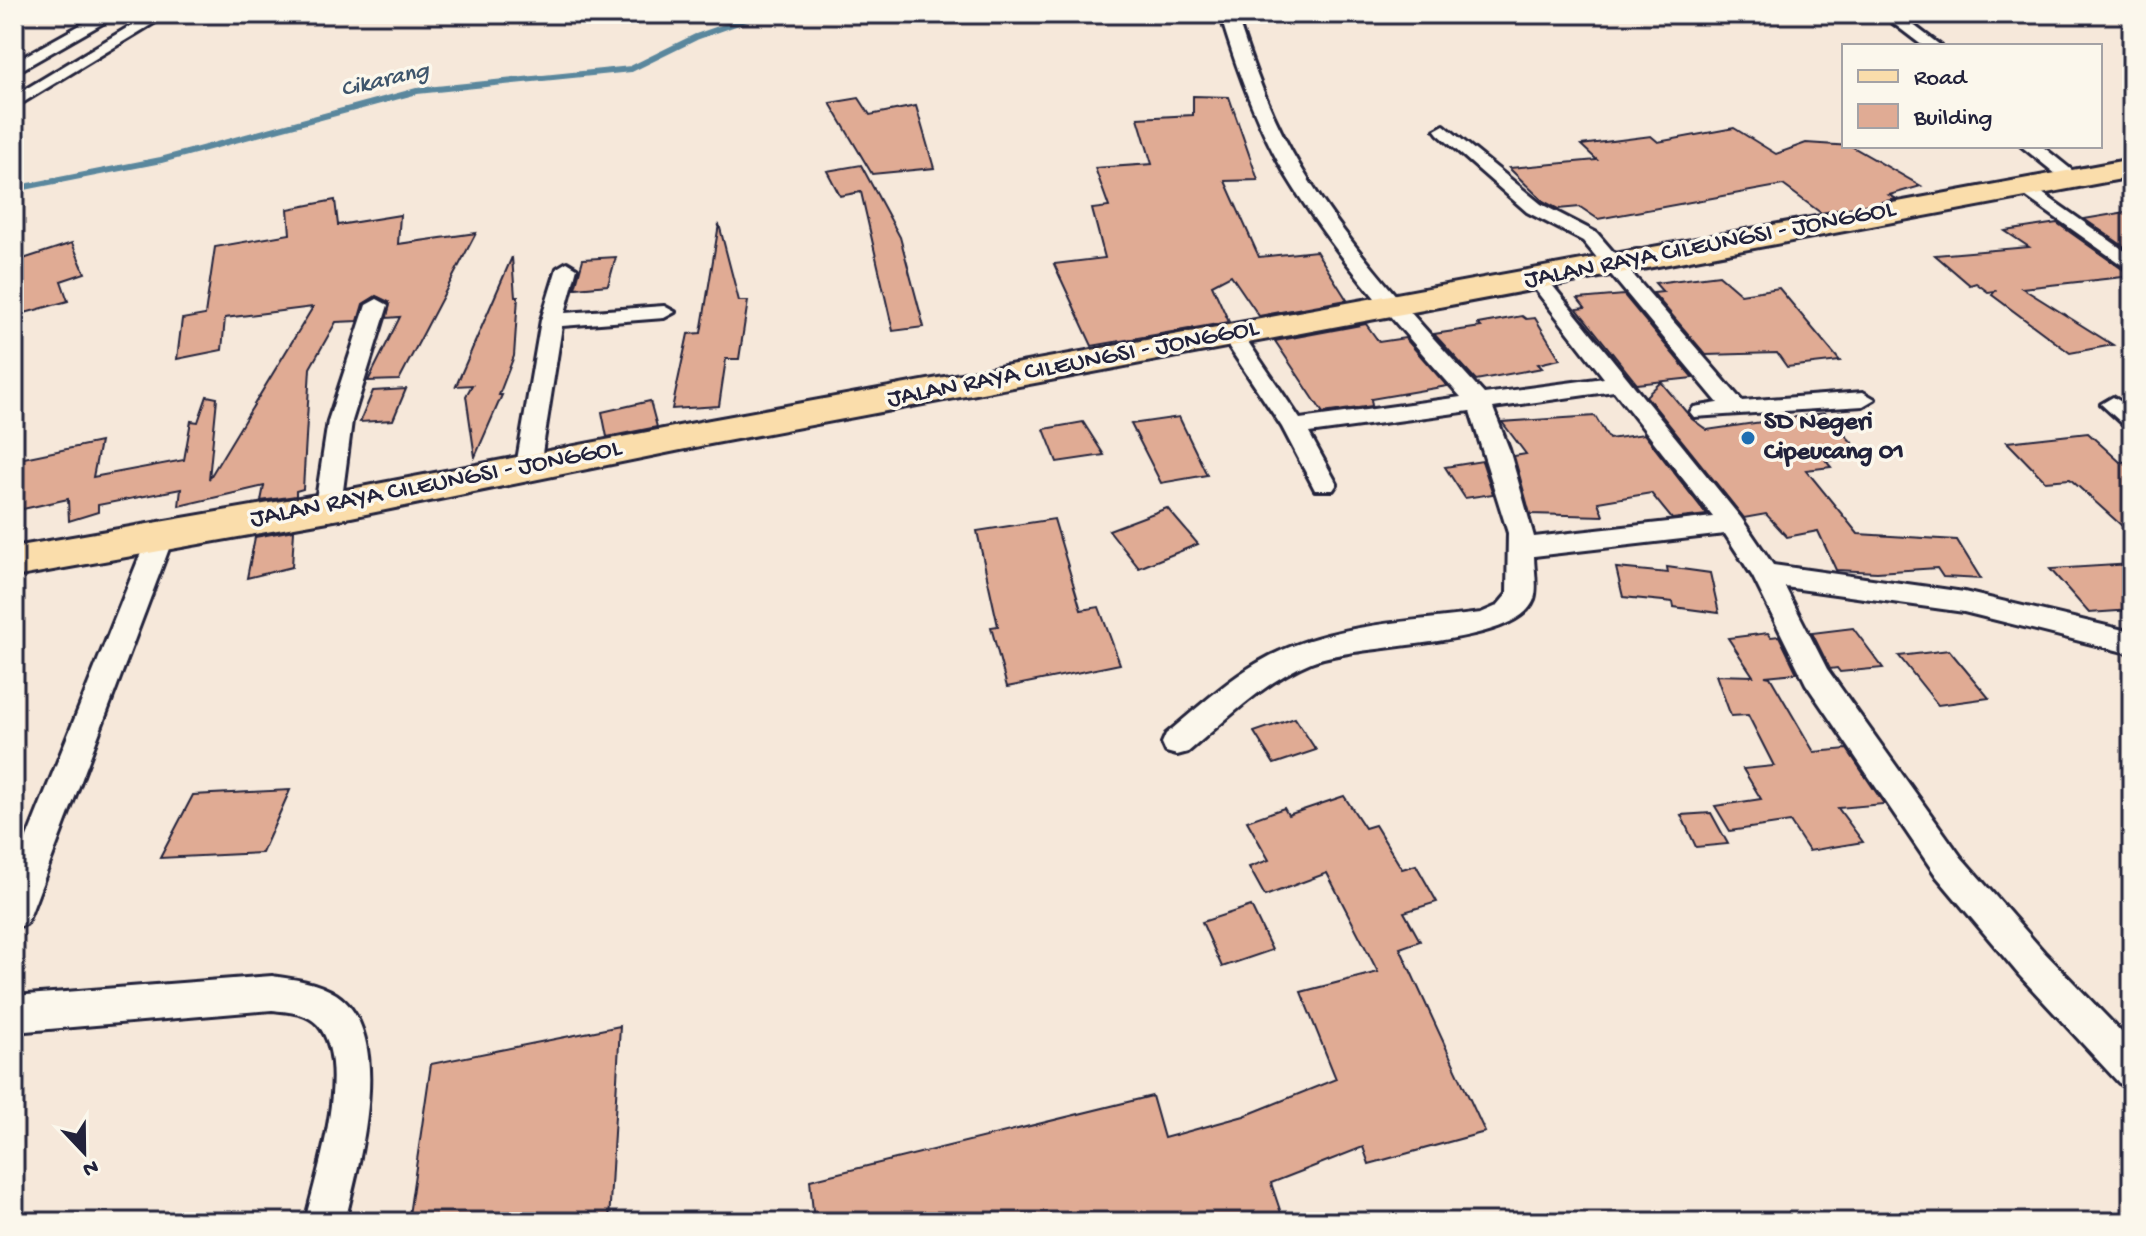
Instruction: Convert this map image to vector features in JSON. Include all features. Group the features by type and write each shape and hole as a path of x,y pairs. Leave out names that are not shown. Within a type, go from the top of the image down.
{"main road":[{"name":"JALAN RAYA CILEUNGSI - JONGGOL","path":"14,562 160,538 528,466 2132,168"}],"street":[{"path":"14,69 111,14"},
{"path":"14,103 161,14"},
{"path":"1177,743 1257,677 1307,652 1342,643 1486,623 1507,613 1521,597 1523,548 1497,449 1479,403 1392,305 1293,171 1245,69 1228,14"},
{"path":"1889,14 1930,44"},
{"path":"1444,130 1534,208 1590,237 1735,408"},
{"path":"2033,148 2074,179"},
{"path":"2025,187 2132,266"},
{"path":"528,466 552,320 567,268"},
{"path":"1537,279 1732,524 1765,574 1816,676 1949,867 2032,964 2132,1070"},
{"path":"328,506 340,421 377,305"},
{"path":"552,320 664,312"},
{"path":"1232,335 1294,427 1324,484"},
{"path":"1294,427 1622,383"},
{"path":"1702,412 1863,399"},
{"path":"2113,404 2132,420"},
{"path":"1523,548 1732,524"},
{"path":"14,913 160,538"},
{"path":"1765,574 1964,602 2132,643"},
{"path":"14,1014 272,993 306,997 329,1010 342,1025 351,1051 346,1127 325,1222"}],"building":[{"path":"1193,96 1229,97 1258,180 1225,181 1259,257 1316,251 1347,300 1259,316 1231,275 1212,285 1229,322 1092,346 1054,264 1105,258 1092,209 1109,207 1095,168 1152,164 1138,118 1193,115"},
{"path":"859,98 870,115 916,106 934,168 872,174 830,103"},
{"path":"1734,128 1776,154 1806,143 1842,145 1842,148 1854,148 1921,186 1889,195 1897,199 1821,213 1783,185 1598,219 1580,207 1558,209 1543,201 1509,168 1597,160 1581,145 1651,136 1658,142"},
{"path":"861,165 900,237 924,327 893,331 861,192 840,196 827,171"},
{"path":"335,200 338,225 400,215 398,244 476,233 399,380 368,381 400,317 387,318 389,302 376,296 363,304 358,321 336,322 310,368 303,489 296,491 296,496 261,501 264,486 179,506 181,489 98,505 98,512 69,521 68,499 14,511 14,460 100,442 93,477 184,460 191,421 198,422 207,396 217,398 209,479 313,307 225,318 222,350 177,359 182,319 205,315 215,247 290,234 288,209"},
{"path":"2132,211 2132,252 2084,219"},
{"path":"2057,223 2132,276 2022,288 2113,345 2070,353 1992,295 1995,291 1988,292 1976,283 1970,285 1935,255 2029,247 2005,231"},
{"path":"719,224 739,301 748,301 739,359 726,359 719,406 672,409 688,334 701,333"},
{"path":"72,243 85,273 61,281 68,301 14,316 14,262"},
{"path":"512,257 515,297 518,297 514,356 499,395 502,395 475,457 466,396 472,385 456,386"},
{"path":"616,257 608,285 575,288 583,259"},
{"path":"1719,275 1741,294 1779,288 1840,361 1787,367 1777,353 1706,355 1653,293 1663,292 1655,283"},
{"path":"1624,295 1693,378 1637,384 1577,309 1585,308 1578,299"},
{"path":"1522,316 1535,318 1560,359 1538,364 1542,368 1476,380 1434,334 1481,327 1478,324"},
{"path":"1366,324 1379,342 1405,338 1447,386 1371,399 1372,406 1323,413 1275,341"},
{"path":"1661,382 1692,419 1707,430 1824,413 1865,456 1826,461 1831,467 1806,470 1858,534 1957,540 1981,579 1943,577 1937,568 1877,572 1836,570 1818,531 1787,537 1766,514 1744,518 1646,396"},
{"path":"406,389 393,420 360,422 373,391"},
{"path":"650,401 657,427 607,437 602,412"},
{"path":"1595,416 1609,439 1644,434 1707,515 1672,519 1651,493 1598,502 1603,516 1530,514 1514,456 1526,454 1502,422"},
{"path":"1179,417 1207,475 1161,483 1131,424"},
{"path":"1083,422 1104,455 1057,462 1044,429"},
{"path":"2088,433 2120,462 2132,461 2132,535 2070,479 2045,481 2007,442"},
{"path":"1482,461 1493,494 1465,498 1445,467"},
{"path":"1167,508 1198,544 1139,568 1109,530"},
{"path":"1054,519 1081,610 1099,607 1120,664 1007,687 991,627 998,626 977,531"},
{"path":"294,530 292,567 247,578 255,537"},
{"path":"2132,564 2132,610 2089,613 2050,569"},
{"path":"1667,567 1710,573 1719,613 1674,607 1673,602 1623,597 1616,568 1668,573"},
{"path":"1853,628 1883,668 1840,672 1837,668 1830,669 1812,633"},
{"path":"1768,633 1771,637 1779,636 1797,673 1765,676 1770,677 1814,752 1847,749 1884,804 1838,808 1863,842 1809,851 1790,822 1730,831 1715,806 1761,799 1743,769 1774,766 1748,715 1731,716 1716,675 1753,676 1728,638"},
{"path":"1949,650 1989,698 1938,705 1899,656"},
{"path":"1295,718 1316,750 1274,764 1254,732"},
{"path":"290,790 262,853 160,858 193,795"},
{"path":"1344,796 1365,828 1375,825 1402,869 1416,865 1437,902 1404,912 1420,941 1400,948 1485,1132 1369,1164 1363,1147 1271,1183 1282,1216 1263,1222 814,1222 810,1180 1152,1096 1164,1138 1244,1116 1336,1079 1301,992 1378,972 1327,873 1265,896 1249,867 1269,860 1247,821 1284,808 1288,815"},
{"path":"1711,813 1728,844 1696,847 1681,815"},
{"path":"1251,906 1272,950 1222,967 1202,922"},
{"path":"620,1026 609,1222 408,1222 431,1064"}],"waterway":[{"name":"Cikarang","path":"14,189 161,160 417,91 631,69 696,37 761,14"}],"place":[{"name":"SD Negeri Cipeucang 01","path":"1748,438"}]}
